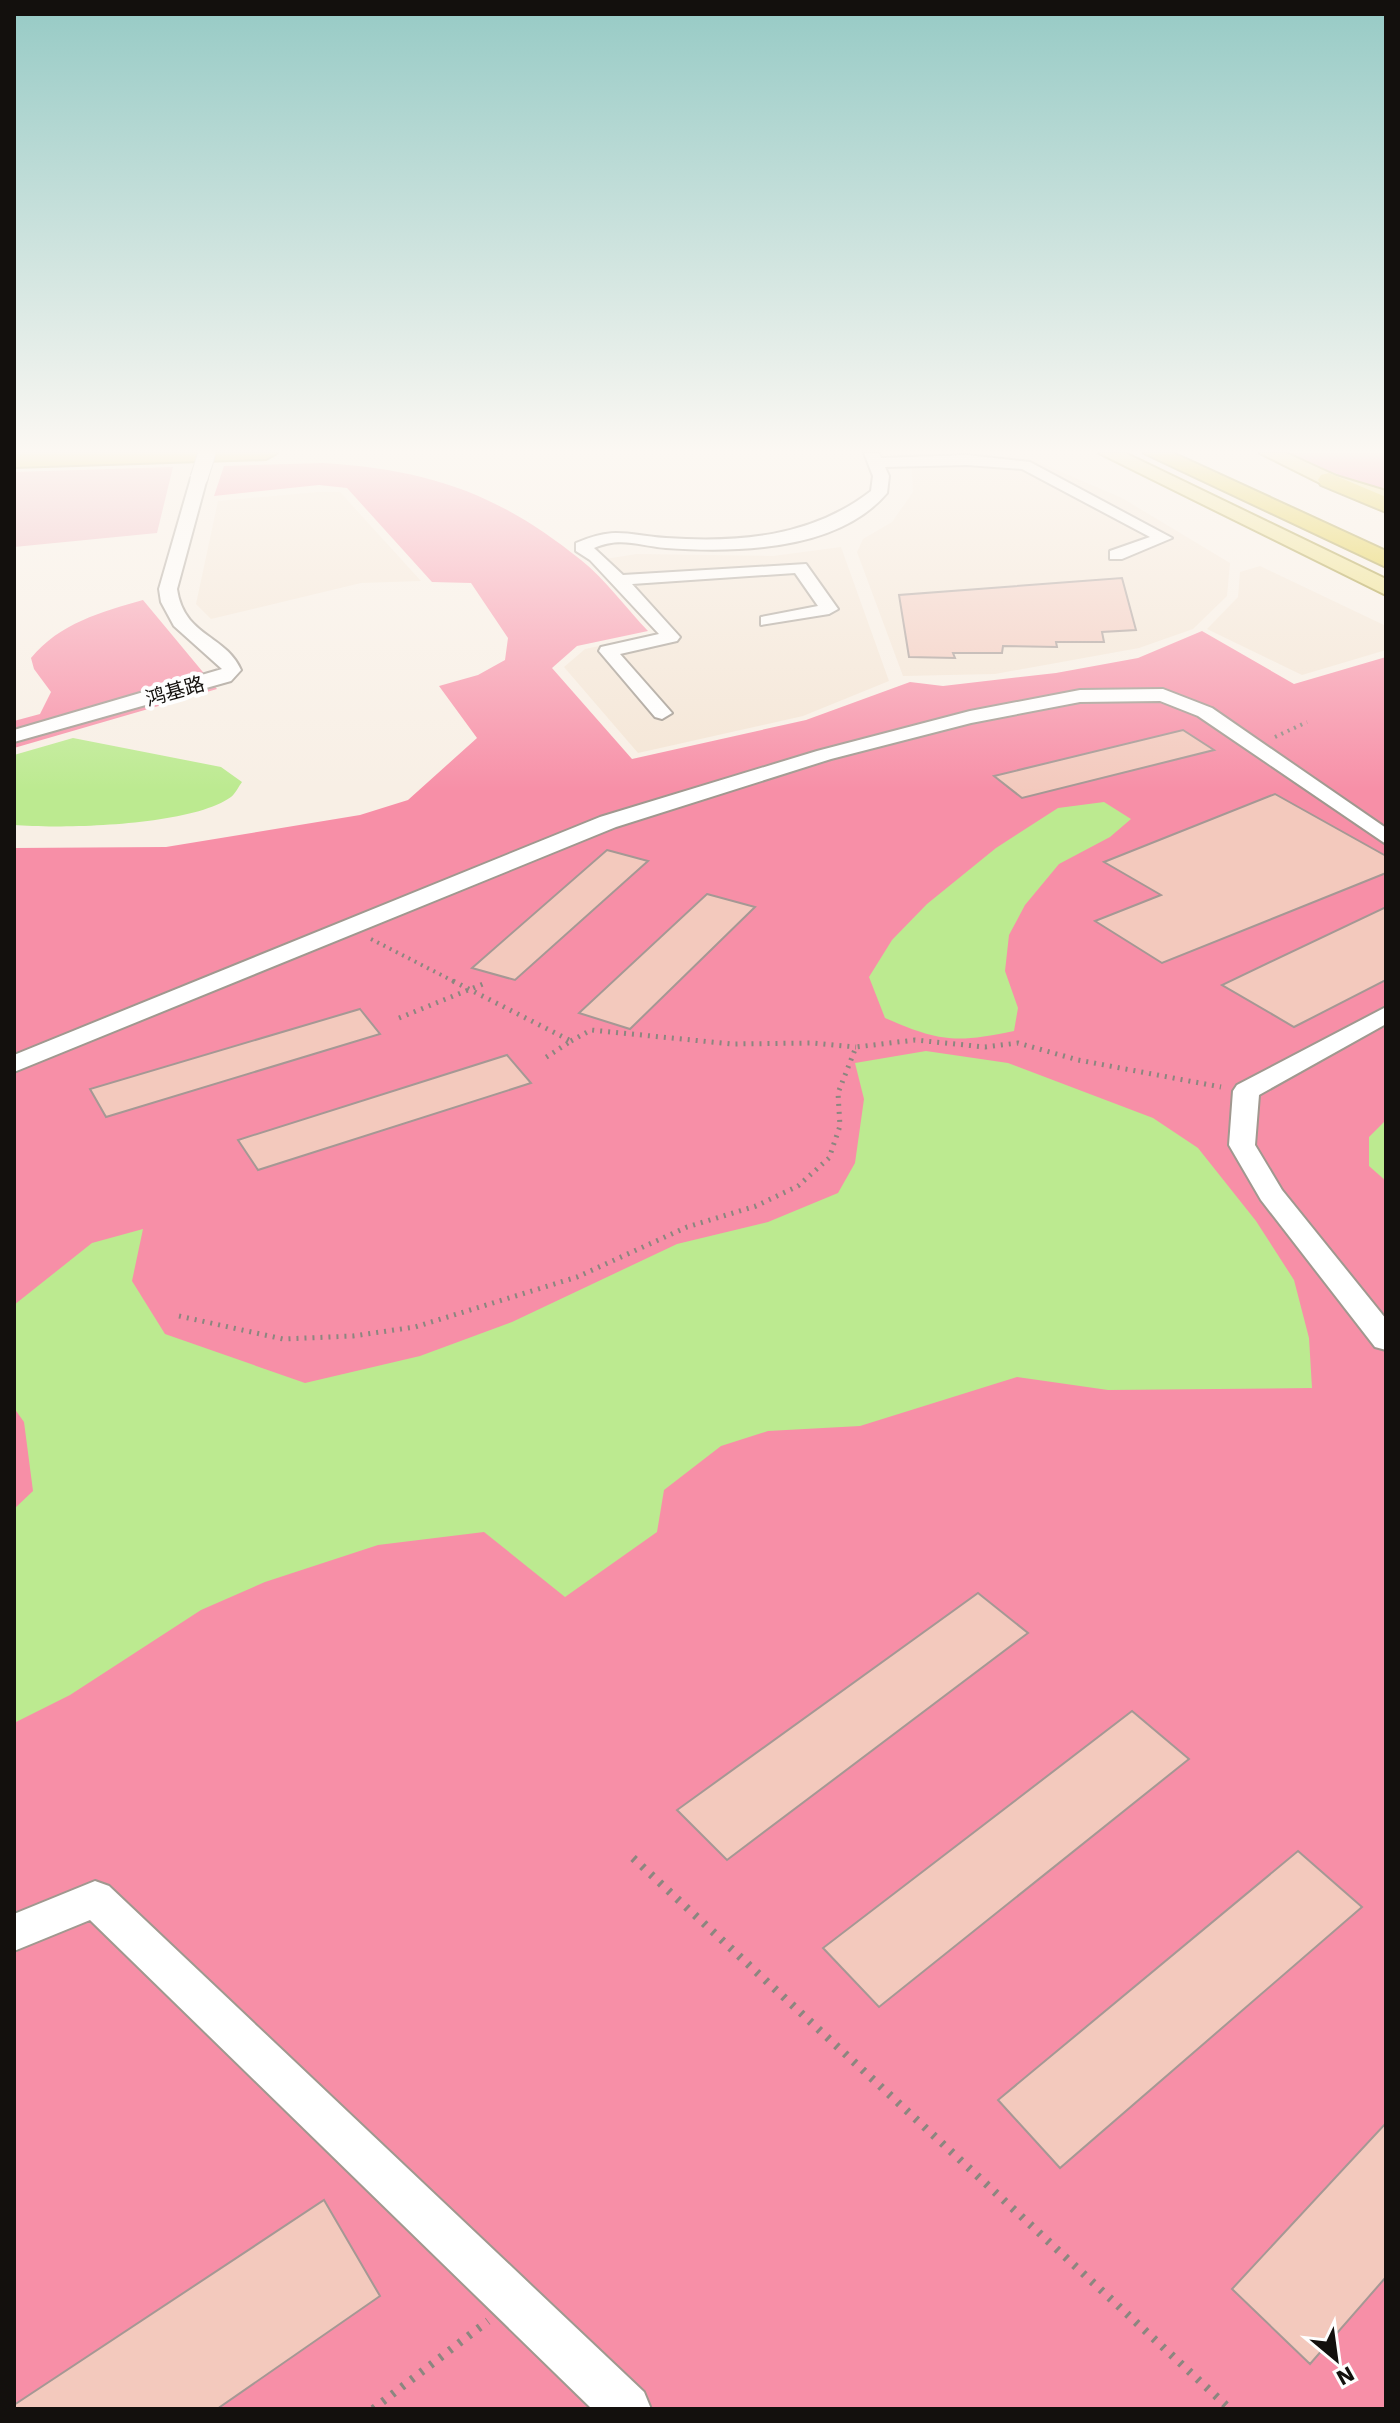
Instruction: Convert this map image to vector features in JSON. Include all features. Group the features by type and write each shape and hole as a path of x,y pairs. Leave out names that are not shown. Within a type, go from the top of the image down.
{"main road":[{"path":"1340,566 1386,588"}],"street":[{"name":"鸿基路","path":"14,736 224,677 232,670 228,661 179,623 169,607 168,589 174,566"},
{"path":"605,566 671,637 608,651 662,713"},
{"path":"618,580 800,568 829,609 767,621"},
{"path":"14,1064 608,822 824,755 970,717 1080,696 1163,695 1205,712 1386,838"},
{"path":"1386,1014 1246,1091 1242,1145 1271,1194 1386,1340"},
{"path":"14,1933 95,1899 627,2409"}],"path":[{"path":"1255,747 1307,722"},
{"path":"349,928 571,1041"},
{"path":"399,1018 473,991 488,982"},
{"path":"545,1058 591,1030 732,1044 813,1043 856,1047 915,1040 985,1047 1018,1043 1078,1060 1246,1091"},
{"path":"179,1316 283,1339 353,1336 415,1327 490,1301 577,1277 687,1227 756,1206 798,1186 829,1158 840,1126 838,1093 856,1047"},
{"path":"633,1858 1230,2409"},
{"path":"373,2409 515,2301"}],"shaded area":[{"path":"204,566 407,566 421,581 361,583 211,619 196,604"},
{"path":"418,566 590,568 648,631 577,646 552,668 632,759 806,720 910,682 943,686 1056,673 1138,658 1202,631 1294,684 1386,657 1386,2409 14,2409 14,848 166,847 360,815 408,800 477,738 439,686 478,675 505,660 508,638 471,583 432,582"},
{"path":"596,566 848,566 889,681 803,716 638,753 564,667 585,649 656,634"},
{"path":"862,566 1230,566 1227,596 1193,629 1139,648 995,674 903,676"},
{"path":"1260,566 1386,626 1386,650 1302,675 1207,629 1238,597 1240,572"},
{"path":"143,600 217,689 14,748 14,721 40,714 51,692 34,669 31,658 68,627 97,614"},
{"path":"73,738 221,767 242,782 231,797 212,807 157,820 93,826 14,825 14,755"},
{"path":"1104,802 1131,819 1110,837 1059,864 1025,905 1009,935 1005,971 1018,1008 1014,1031 948,1038 920,1032 885,1018 869,977 892,940 927,904 996,848 1058,808"},
{"path":"926,1051 1008,1063 1153,1118 1198,1148 1256,1221 1294,1280 1309,1338 1312,1388 1108,1390 1017,1377 860,1426 768,1431 721,1446 664,1490 657,1532 565,1597 484,1532 378,1545 265,1582 201,1610 70,1695 14,1723 14,1509 33,1491 24,1422 14,1408 14,1305 92,1243 143,1229 132,1281 165,1334 305,1383 420,1356 512,1322 677,1244 768,1222 838,1193 855,1163 864,1099 855,1063"},
{"path":"1386,1120 1386,1181 1369,1166 1369,1137"}],"building":[{"path":"1122,578 1136,630 1102,632 1104,642 1056,642 1057,647 1003,646 1002,653 953,653 955,658 909,657 899,595"},
{"path":"1183,730 1214,750 1022,798 994,776"},
{"path":"1275,794 1386,856 1386,873 1162,963 1095,921 1161,895 1104,862"},
{"path":"607,850 648,861 515,980 472,968"},
{"path":"707,894 755,907 630,1029 579,1013"},
{"path":"1386,907 1386,980 1294,1027 1222,985"},
{"path":"360,1009 380,1034 106,1117 90,1089"},
{"path":"507,1055 531,1083 258,1170 238,1140"},
{"path":"978,1593 1028,1633 727,1860 677,1810"},
{"path":"1132,1711 1189,1759 879,2007 823,1948"},
{"path":"1298,1851 1362,1907 1060,2168 998,2100"},
{"path":"1386,2123 1386,2277 1310,2364 1232,2289"},
{"path":"324,2200 380,2296 217,2409 14,2409 14,2405"}]}
